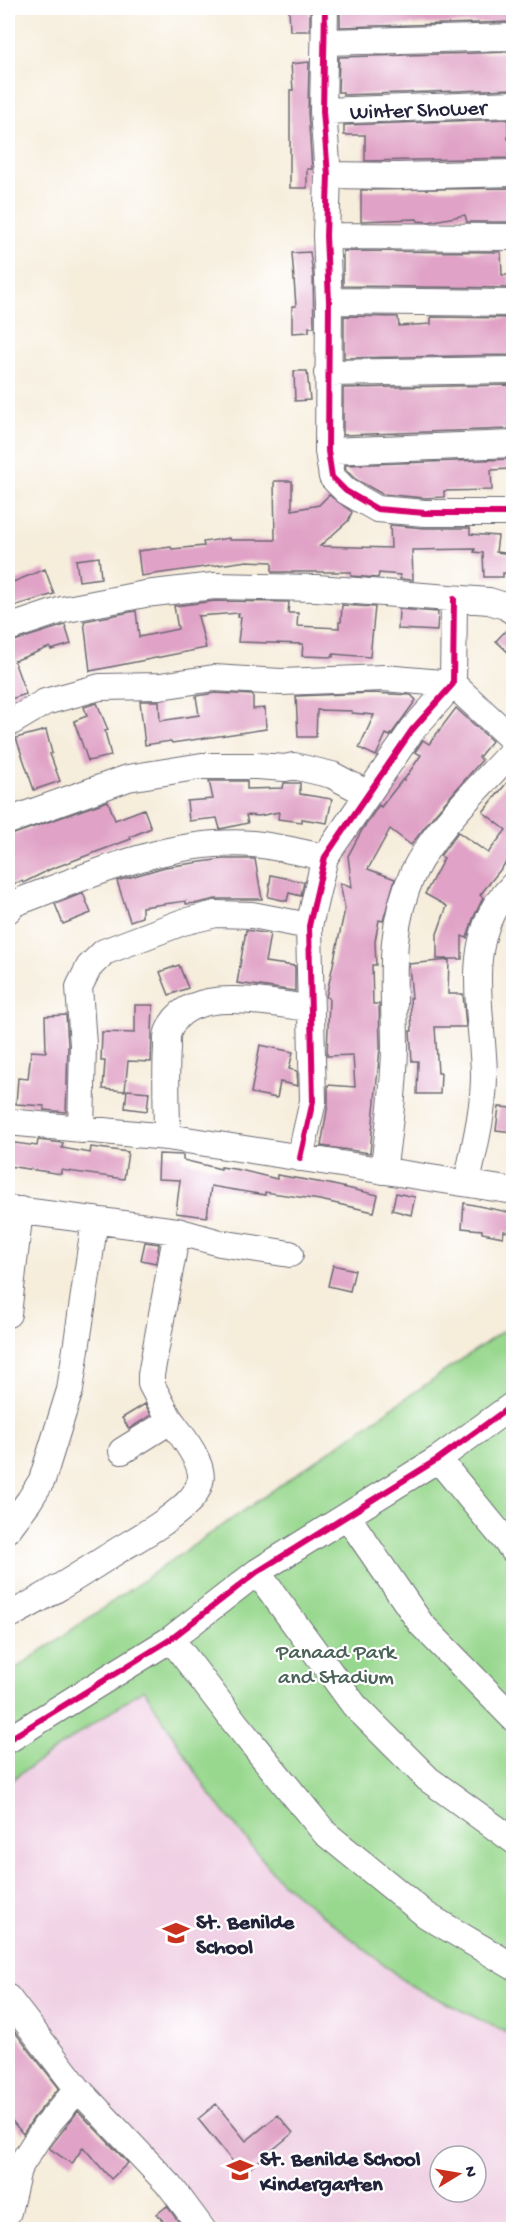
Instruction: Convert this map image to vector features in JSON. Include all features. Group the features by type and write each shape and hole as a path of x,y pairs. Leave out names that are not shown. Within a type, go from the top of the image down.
{"street":[{"path":"325,8 323,111 328,175 326,236 328,451 332,477 346,491 377,509 425,513 513,513"},
{"path":"325,42 513,37"},
{"name":"Winter Shower","path":"323,111 513,104"},
{"path":"328,175 513,173"},
{"path":"326,236 513,237"},
{"path":"328,301 513,303"},
{"path":"327,373 513,370"},
{"path":"328,451 513,444"},
{"path":"8,628 62,610 145,594 214,586 317,588 489,601 505,606 513,612"},
{"path":"300,1158 313,1101 309,926 325,857 412,730 453,684 454,599"},
{"path":"8,724 45,702 100,687 160,686 214,678 281,682 384,678 453,684 513,741"},
{"path":"383,1171 393,1099 395,1046 392,959 400,912 413,873 433,840 513,749"},
{"path":"8,821 128,778 202,766 285,768 294,766 332,775 368,794"},
{"path":"8,910 15,903 144,856 210,845 253,844 325,857"},
{"path":"467,1183 481,1111 484,1077 478,953 485,928 497,904 513,884"},
{"path":"81,1130 83,1045 80,987 89,967 104,952 183,922 216,914 252,915 309,926"},
{"path":"167,1137 168,1030 182,1011 219,999 310,1008"},
{"path":"8,1122 167,1137 513,1191"},
{"path":"8,1314 14,1210 177,1231 220,1243 290,1254"},
{"path":"8,1529 30,1501 42,1480 70,1390 95,1221"},
{"path":"8,1616 41,1600 134,1541 185,1505 195,1494 201,1481 201,1472 192,1451 169,1418 151,1384 177,1231"},
{"path":"8,1740 171,1639 257,1572 438,1459 513,1404"},
{"path":"122,1451 167,1423 169,1418"},
{"path":"438,1459 513,1551"},
{"path":"347,1516 421,1624 513,1719"},
{"path":"257,1572 354,1705 429,1779 513,1841"},
{"path":"171,1639 236,1724 325,1833 426,1915 513,1967"},
{"path":"9,2002 78,2089 171,2187 203,2229"},
{"path":"8,2212 18,2169 45,2127 78,2089"}],"shaded area":[{"name":"St. Benilde School","path":"144,1689 209,1793 408,1984 513,2036 513,2229 220,2229 8,1992 8,1782"}],"green space":[{"name":"Panaad Park and Stadium","path":"513,1324 513,2036 408,1984 280,1881 209,1793 144,1689 8,1782 8,1674"}],"building":[{"path":"289,8 310,8 310,31 290,31"},
{"path":"340,8 513,8 513,22 340,27"},
{"path":"513,52 513,89 343,95 343,92 338,92 339,57"},
{"path":"309,62 308,112 312,169 307,169 307,188 290,188 290,90 293,90 291,64"},
{"path":"508,119 508,139 513,139 513,158 365,161 365,135 344,135 344,125"},
{"path":"513,188 513,222 467,222 465,215 429,222 417,219 361,221 361,190"},
{"path":"343,251 501,252 502,275 510,275 510,288 343,286"},
{"path":"310,252 313,274 314,327 309,327 309,332 292,333 292,306 296,306 292,253"},
{"path":"344,316 398,317 399,326 431,324 431,317 513,318 511,355 344,358"},
{"path":"294,371 307,371 310,400 295,401"},
{"path":"510,385 509,429 343,435 343,388"},
{"path":"511,459 511,469 491,470 492,490 444,491 444,497 425,498 382,494 355,479 346,470 345,465"},
{"path":"274,481 292,481 292,510 319,505 329,495 352,512 348,521 320,546 391,548 390,525 470,528 470,534 498,536 496,552 513,554 513,574 503,573 503,577 484,577 483,553 474,552 475,549 412,550 413,580 400,579 400,575 379,573 378,578 351,576 351,572 272,572 272,562 247,561 141,576 138,551 204,546 203,542 229,538 229,540 275,540"},
{"path":"99,557 101,578 79,581 76,560"},
{"path":"45,569 54,594 8,608 8,584"},
{"path":"215,601 289,602 288,613 298,613 297,626 339,628 342,605 375,607 370,657 333,654 333,657 302,656 303,644 238,642 241,617 238,617 239,613 198,616 206,648 90,671 84,621 136,611 139,637 178,629 174,606"},
{"path":"399,609 438,612 437,631 398,629"},
{"path":"65,625 71,644 51,650 50,647 14,661 26,694 8,700 8,643"},
{"path":"510,626 513,627 513,657 496,641"},
{"path":"215,693 253,695 253,709 265,708 266,729 145,745 140,701 159,701 160,721 199,715 196,696"},
{"path":"372,693 411,695 416,700 390,736 386,734 376,756 359,748 374,715 352,713 352,711 317,710 316,737 298,737 296,696"},
{"path":"97,703 108,730 105,731 111,756 88,761 74,721 87,716 84,707"},
{"path":"456,708 492,741 479,757 482,760 411,845 390,829 368,869 395,879 383,921 379,920 375,941 376,965 372,965 373,1004 379,1004 380,1048 370,1153 321,1146 328,1104 328,1085 355,1087 353,1055 327,1056 329,998 326,997 345,909 340,883 352,888 348,856 379,805 381,807 404,780 421,755 415,752 423,740 429,744"},
{"path":"46,730 52,753 50,754 60,781 34,790 16,738"},
{"path":"513,775 513,854 480,895 483,898 467,938 462,936 462,959 437,959 437,934 447,906 425,894 444,858 440,856 458,832 488,853 506,830 483,812"},
{"path":"209,781 247,781 247,789 283,788 284,783 300,783 300,794 332,799 327,823 302,819 302,822 278,819 279,812 259,816 246,815 248,823 220,829 217,818 189,821 187,801 213,799"},
{"path":"108,801 115,820 144,809 151,828 130,837 131,839 51,869 23,883 22,881 8,886 8,836"},
{"path":"223,859 255,859 262,899 216,899 186,904 186,901 142,907 142,917 130,921 117,881 165,867"},
{"path":"271,875 304,882 301,896 289,893 287,901 268,897"},
{"path":"83,893 91,913 63,924 55,904"},
{"path":"246,930 270,934 265,962 295,966 295,991 237,983"},
{"path":"449,960 448,994 463,994 466,1027 435,1027 438,1073 441,1073 440,1094 417,1094 418,1061 412,1061 410,1031 412,1031 410,998 412,998 409,964"},
{"path":"179,965 188,988 169,995 160,972"},
{"path":"135,1005 153,1005 151,1062 128,1061 125,1091 103,1089 105,1061 101,1061 102,1032 135,1033"},
{"path":"66,1015 68,1045 66,1112 44,1110 44,1106 16,1104 18,1078 28,1079 31,1051 46,1052 45,1016"},
{"path":"260,1045 293,1052 289,1069 297,1071 298,1086 280,1082 277,1098 251,1093"},
{"path":"127,1090 149,1092 147,1111 125,1108"},
{"path":"499,1107 513,1108 513,1132 496,1130"},
{"path":"38,1140 63,1143 62,1148 90,1153 91,1147 128,1152 124,1179 61,1170 61,1174 8,1166 8,1142 37,1146"},
{"path":"159,1154 183,1155 183,1160 221,1169 221,1167 240,1170 277,1179 277,1175 378,1195 374,1212 320,1200 265,1192 265,1195 211,1186 207,1217 176,1213 180,1180 158,1179"},
{"path":"396,1193 415,1197 411,1215 392,1210"},
{"path":"464,1203 513,1213 513,1233 504,1231 503,1237 482,1233 482,1230 462,1228"},
{"path":"145,1242 159,1244 156,1263 141,1260"},
{"path":"333,1265 355,1270 350,1291 328,1286"},
{"path":"145,1404 151,1415 129,1429 122,1418"},
{"path":"14,2031 59,2088 34,2117 23,2134 8,2116 8,2036"},
{"path":"216,2104 246,2141 278,2115 293,2133 243,2174 198,2119"},
{"path":"78,2111 128,2163 111,2179 83,2147 72,2164 49,2148"},
{"path":"167,2206 184,2229 170,2229 157,2214"}],"cycle path":[{"path":"325,8 323,111 328,175 326,236 329,301 328,451 332,477 346,491 377,509 425,513 514,513"},
{"path":"300,1158 313,1101 309,926 325,857 412,730 453,684 454,599"},
{"path":"8,1740 171,1639 257,1572 438,1459 514,1404"}],"place":[{"name":"St. Benilde School","path":"176,1933"},
{"name":"St. Benilde School Kindergarten","path":"240,2170"}]}
